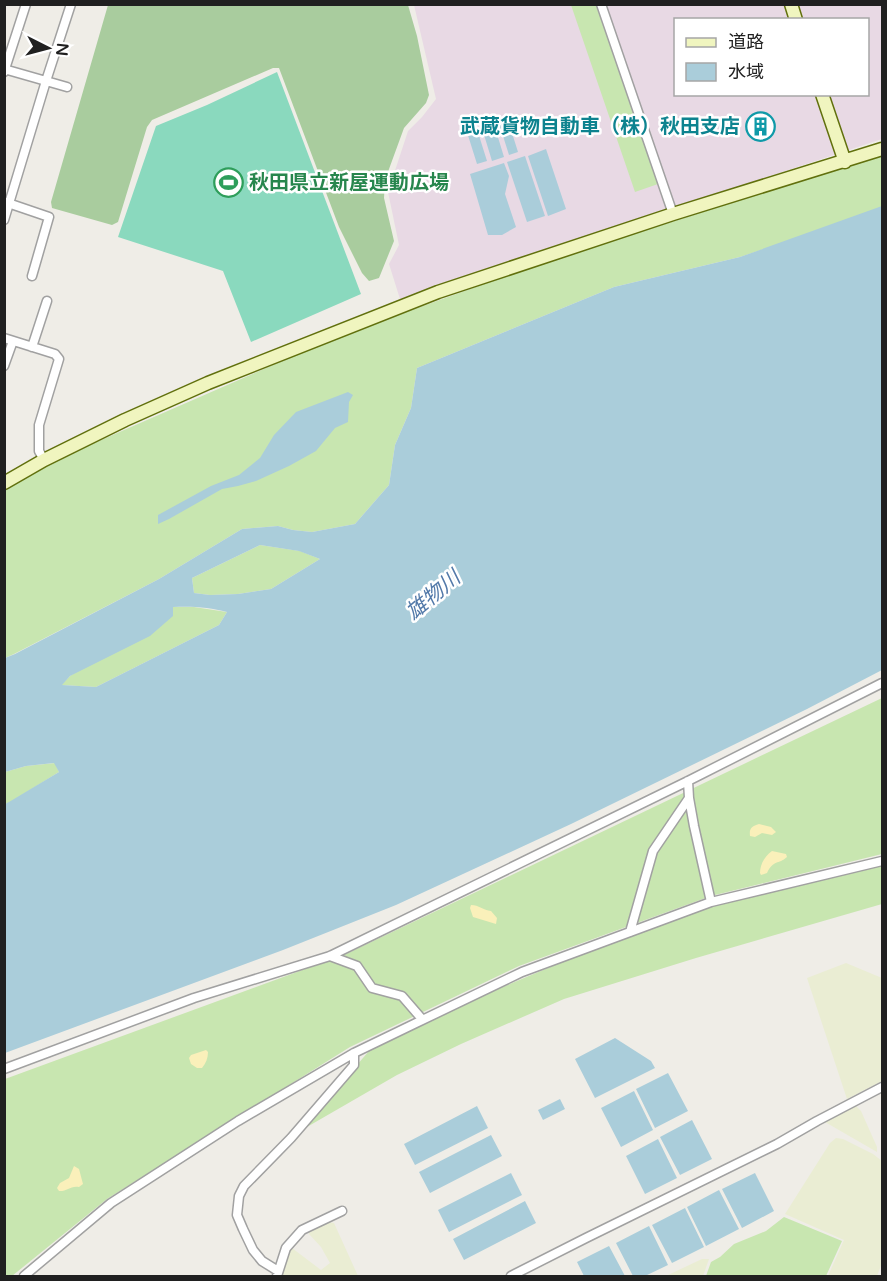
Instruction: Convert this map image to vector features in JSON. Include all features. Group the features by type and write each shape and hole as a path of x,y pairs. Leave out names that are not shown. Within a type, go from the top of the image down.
{"street":[{"path":"26,4 5,70 67,87"},
{"path":"4,220 7,203 71,4"},
{"path":"602,4 674,214"},
{"path":"823,96 845,162"},
{"path":"4,483 44,460 125,420 208,383 438,292 674,214 882,149"},
{"path":"7,203 50,217 32,276"},
{"path":"32,347 47,301"},
{"path":"4,366 9,339 55,354 59,359 39,425 39,451 44,460"},
{"path":"4,1070 194,998 330,956 688,781 882,683"},
{"path":"688,781 694,826 711,902"},
{"path":"630,932 653,851 689,798"},
{"path":"24,1276 111,1203 238,1121 354,1053 522,972 711,902 882,861"},
{"path":"330,956 357,966 372,988 402,996 423,1020"},
{"path":"342,1211 302,1230 286,1248 278,1274 261,1261 253,1250 237,1215 239,1196 244,1186 291,1138 354,1065 354,1053"},
{"path":"511,1276 777,1144 882,1087"}],"shaded area":[{"path":"414,5 882,5 882,139 400,299 389,264 399,245 388,192 408,131 436,99"}],"green space":[{"path":"108,5 408,5 429,95 426,103 404,128 385,180 384,198 394,241 379,278 369,281 362,273 339,227 279,68 273,68 152,120 147,127 118,222 112,225 52,208 51,202"},
{"path":"571,5 596,5 658,184 635,192"},
{"name":"秋田県立新屋運動広場","path":"277,72 361,294 251,342 223,271 118,237 156,126"},
{"path":"882,155 882,210 740,257 614,287 417,368 411,408 395,445 389,485 355,524 312,532 278,526 242,529 159,579 5,658 4,489 53,461 342,335 540,264"},
{"path":"260,545 300,551 320,559 271,589 238,594 194,593 192,578"},
{"path":"173,607 194,607 227,612 219,625 96,687 61,685 70,676"},
{"path":"882,698 882,854 711,896 519,966 350,1047 107,1199 12,1276 5,1276 5,1079 346,954"},
{"path":"55,763 59,772 5,804 5,772 26,766"},
{"path":"882,863 882,904 564,999 397,1075 300,1131 369,1051 390,1038 603,945 712,905"},
{"path":"846,963 882,978 882,1081 847,1099 807,978"},
{"path":"856,1106 861,1111 877,1147 877,1152 825,1122"},
{"path":"836,1138 843,1139 873,1154 882,1161 882,1263 877,1276 828,1276 844,1240 785,1214 830,1143"},
{"path":"784,1217 842,1241 826,1276 706,1276 711,1262 734,1244 766,1231"},
{"path":"328,1222 334,1223 358,1276 281,1276 286,1258 292,1248 321,1270 330,1263 321,1247 309,1234 310,1231"},
{"path":"702,1259 709,1259 703,1276 666,1276"}],"sand":[{"path":"759,824 771,827 776,832 772,835 762,833 755,837 750,836 752,828"},
{"path":"772,851 786,854 787,857 761,875 762,863"},
{"path":"471,905 491,911 497,918 496,924 473,917"},
{"path":"206,1050 208,1056 202,1068 191,1064 189,1058 191,1055"},
{"path":"74,1166 79,1169 83,1184 59,1191 57,1188 60,1183 69,1178"}],"water":[{"path":"507,117 518,152 509,155 498,120"},
{"path":"493,121 504,157 492,161 481,125"},
{"path":"476,126 487,161 477,164 466,129"},
{"path":"546,149 566,209 548,216 528,156"},
{"path":"525,156 545,216 527,222 507,162"},
{"path":"504,163 509,176 505,194 516,227 502,235 488,235 470,174"},
{"name":"雄物川","path":"882,206 882,670 571,824 396,905 283,950 5,1053 5,804 59,772 54,763 26,766 5,772 5,658 159,579 242,529 278,526 312,532 355,524 389,485 395,445 411,408 417,368 614,287 740,257","holes":["260,545 299,551 320,559 271,589 238,594 194,593 192,578","173,607 200,607 227,612 219,625 96,687 62,685 70,676 150,636 173,616"]},
{"path":"348,392 353,395 349,402 348,422 335,428 316,451 256,481 222,489 158,524 158,515 211,486 239,475 260,458 274,435 296,412"},
{"path":"615,1038 651,1061 655,1068 595,1098 575,1059"},
{"path":"668,1073 688,1111 655,1128 636,1089"},
{"path":"634,1091 653,1130 621,1147 601,1108"},
{"path":"560,1099 565,1109 543,1120 538,1110"},
{"path":"477,1106 488,1128 415,1165 404,1144"},
{"path":"692,1120 712,1159 680,1175 660,1137"},
{"path":"491,1135 502,1156 430,1193 419,1172"},
{"path":"658,1139 677,1178 645,1194 626,1156"},
{"path":"511,1173 522,1195 449,1232 438,1210"},
{"path":"755,1173 774,1211 742,1228 722,1189"},
{"path":"719,1190 739,1229 706,1246 687,1207"},
{"path":"525,1201 536,1223 464,1260 453,1239"},
{"path":"685,1208 704,1247 672,1263 652,1225"},
{"path":"649,1226 668,1265 645,1276 633,1276 616,1243"},
{"path":"609,1246 625,1276 584,1276 577,1262"}],"place":[{"name":"武蔵貨物自動車（株）秋田支店","path":"761,126"},
{"name":"秋田県立新屋運動広場","path":"228,182"}]}
